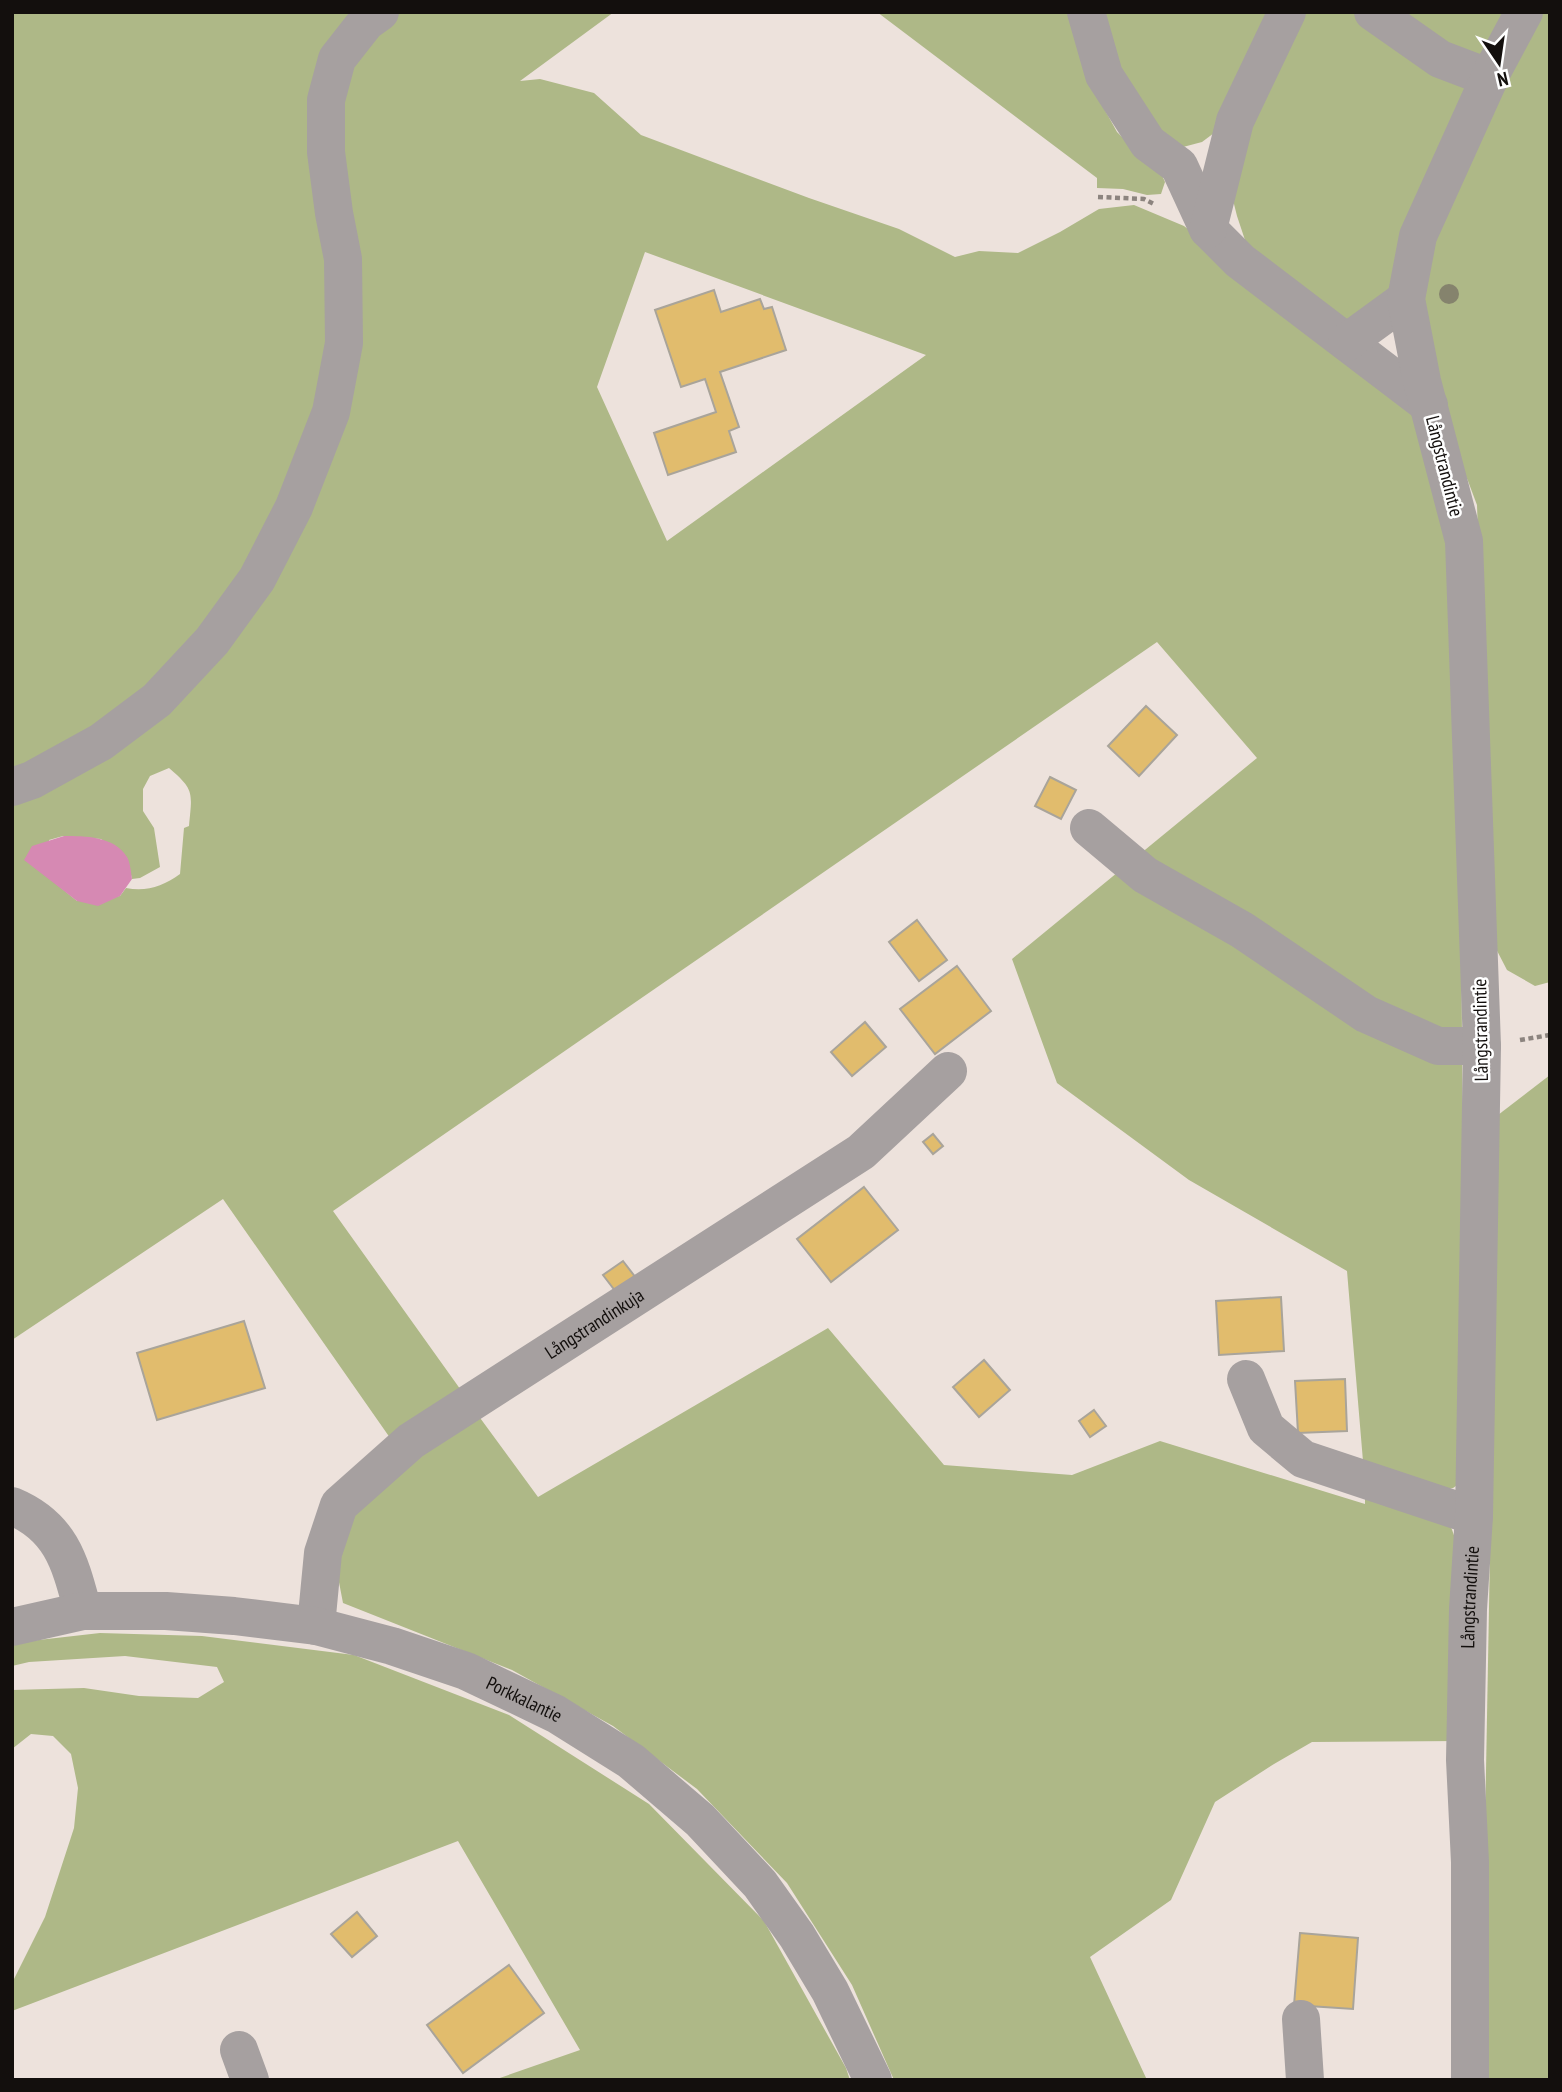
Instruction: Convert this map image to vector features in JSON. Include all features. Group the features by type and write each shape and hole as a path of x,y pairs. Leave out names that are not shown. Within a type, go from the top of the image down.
{"street":[{"path":"12,787 32,780 101,742 158,700 212,641 257,579 294,507 331,412 344,343 343,259 326,152 326,100 337,59 366,22 380,12"},
{"path":"1086,12 1104,75 1148,143 1179,166 1208,229 1240,261 1429,405"},
{"path":"1208,229 1235,121 1287,12"},
{"path":"1373,12 1440,59 1490,78"},
{"name":"Långstrandintie","path":"1470,2080 1470,1862 1465,1760 1468,1609 1474,1516 1482,1046 1464,541 1429,405 1406,299 1418,236 1490,78 1524,12"},
{"path":"1179,166 1228,149"},
{"path":"1346,342 1406,299"},
{"path":"1088,828 1145,875 1242,930 1366,1014 1438,1046 1482,1046"},
{"name":"Långstrandinkuja","path":"316,1626 323,1553 339,1505 411,1441 861,1152 948,1071"},
{"path":"1246,1379 1266,1428 1303,1459 1474,1516"},
{"path":"12,1506 30,1514 52,1533 63,1549 83,1611"},
{"name":"Porkkalantie","path":"12,1628 83,1611 166,1611 316,1626 392,1646 466,1671 556,1714 631,1761 700,1820 760,1884 797,1936 830,1991 873,2080"},
{"path":"1301,2019 1305,2080"}],"green space":[{"path":"12,12 614,12 520,81 540,79 594,93 641,135 899,229 955,257 979,251 1018,253 1099,209 1134,205 1184,226 1335,345 1420,417 1449,534 1459,703 1466,1479 1453,1488 1433,1491 1364,1473 1347,1271 1189,1180 1057,1083 1012,959 1257,758 1157,642 333,1211 468,1400 395,1445 223,1199 12,1340","holes":["645,252 926,355 667,541 597,387","169,768 188,787 191,799 189,826 184,828 180,874 154,887 126,888 120,896 77,901 55,883 49,840 63,836 101,839 127,858 132,879 140,878 160,867 154,828 143,811 143,789 150,776"]},
{"path":"877,12 1072,12 1090,83 1117,132 1160,171 1165,182 1161,194 1147,195 1123,189 1097,188 1097,178"},
{"path":"1099,12 1270,12 1214,133 1202,142 1183,147 1165,143 1117,78"},
{"path":"1296,12 1550,12 1550,982 1535,986 1507,970 1492,941 1477,505 1468,481 1388,303 1349,326 1247,246 1228,180"},
{"path":"1550,1075 1550,2080 1487,2080 1485,1827 1498,1115"},
{"path":"828,1328 944,1465 1072,1475 1160,1441 1365,1504 1365,1491 1451,1527 1464,1563 1460,1741 1312,1742 1215,1802 1171,1900 1090,1957 1147,2080 894,2080 852,1985 787,1883 697,1789 613,1726 512,1670 343,1603 333,1551 377,1476 475,1411 538,1497"},
{"path":"100,1633 202,1636 354,1655 509,1715 649,1804 764,1921 846,2068 850,2080 494,2080 580,2050 458,1841 12,2011 12,1983 45,1917 74,1828 78,1788 71,1754 53,1736 31,1734 12,1749 12,1690 84,1688 139,1696 198,1698 224,1682 217,1667 125,1656 29,1662 12,1666 12,1643"}],"shaded area":[{"path":"64,836 107,841 121,850 128,859 132,879 120,896 98,906 77,901 24,860 32,846"}],"building":[{"path":"714,290 721,312 760,299 764,309 772,307 786,350 720,372 739,427 729,431 736,452 668,475 654,433 716,412 705,379 681,387 655,310"},
{"path":"1146,706 1177,735 1139,776 1108,746"},
{"path":"1050,777 1076,790 1061,819 1035,806"},
{"path":"917,920 947,960 919,981 889,942"},
{"path":"957,966 991,1011 935,1054 900,1009"},
{"path":"865,1022 886,1047 852,1076 831,1052"},
{"path":"933,1134 943,1146 933,1154 923,1142"},
{"path":"864,1187 898,1230 831,1282 797,1239"},
{"path":"623,1261 636,1278 616,1292 603,1275"},
{"path":"1281,1297 1284,1351 1219,1355 1216,1301"},
{"path":"244,1321 265,1388 157,1420 137,1353"},
{"path":"984,1360 1010,1390 979,1417 953,1387"},
{"path":"1345,1379 1347,1431 1298,1433 1295,1381"},
{"path":"1094,1410 1106,1426 1090,1437 1079,1421"},
{"path":"357,1912 377,1936 352,1957 331,1934"},
{"path":"1300,1933 1358,1938 1353,2009 1294,2005"},
{"path":"509,1965 544,2013 463,2073 427,2025"}]}
